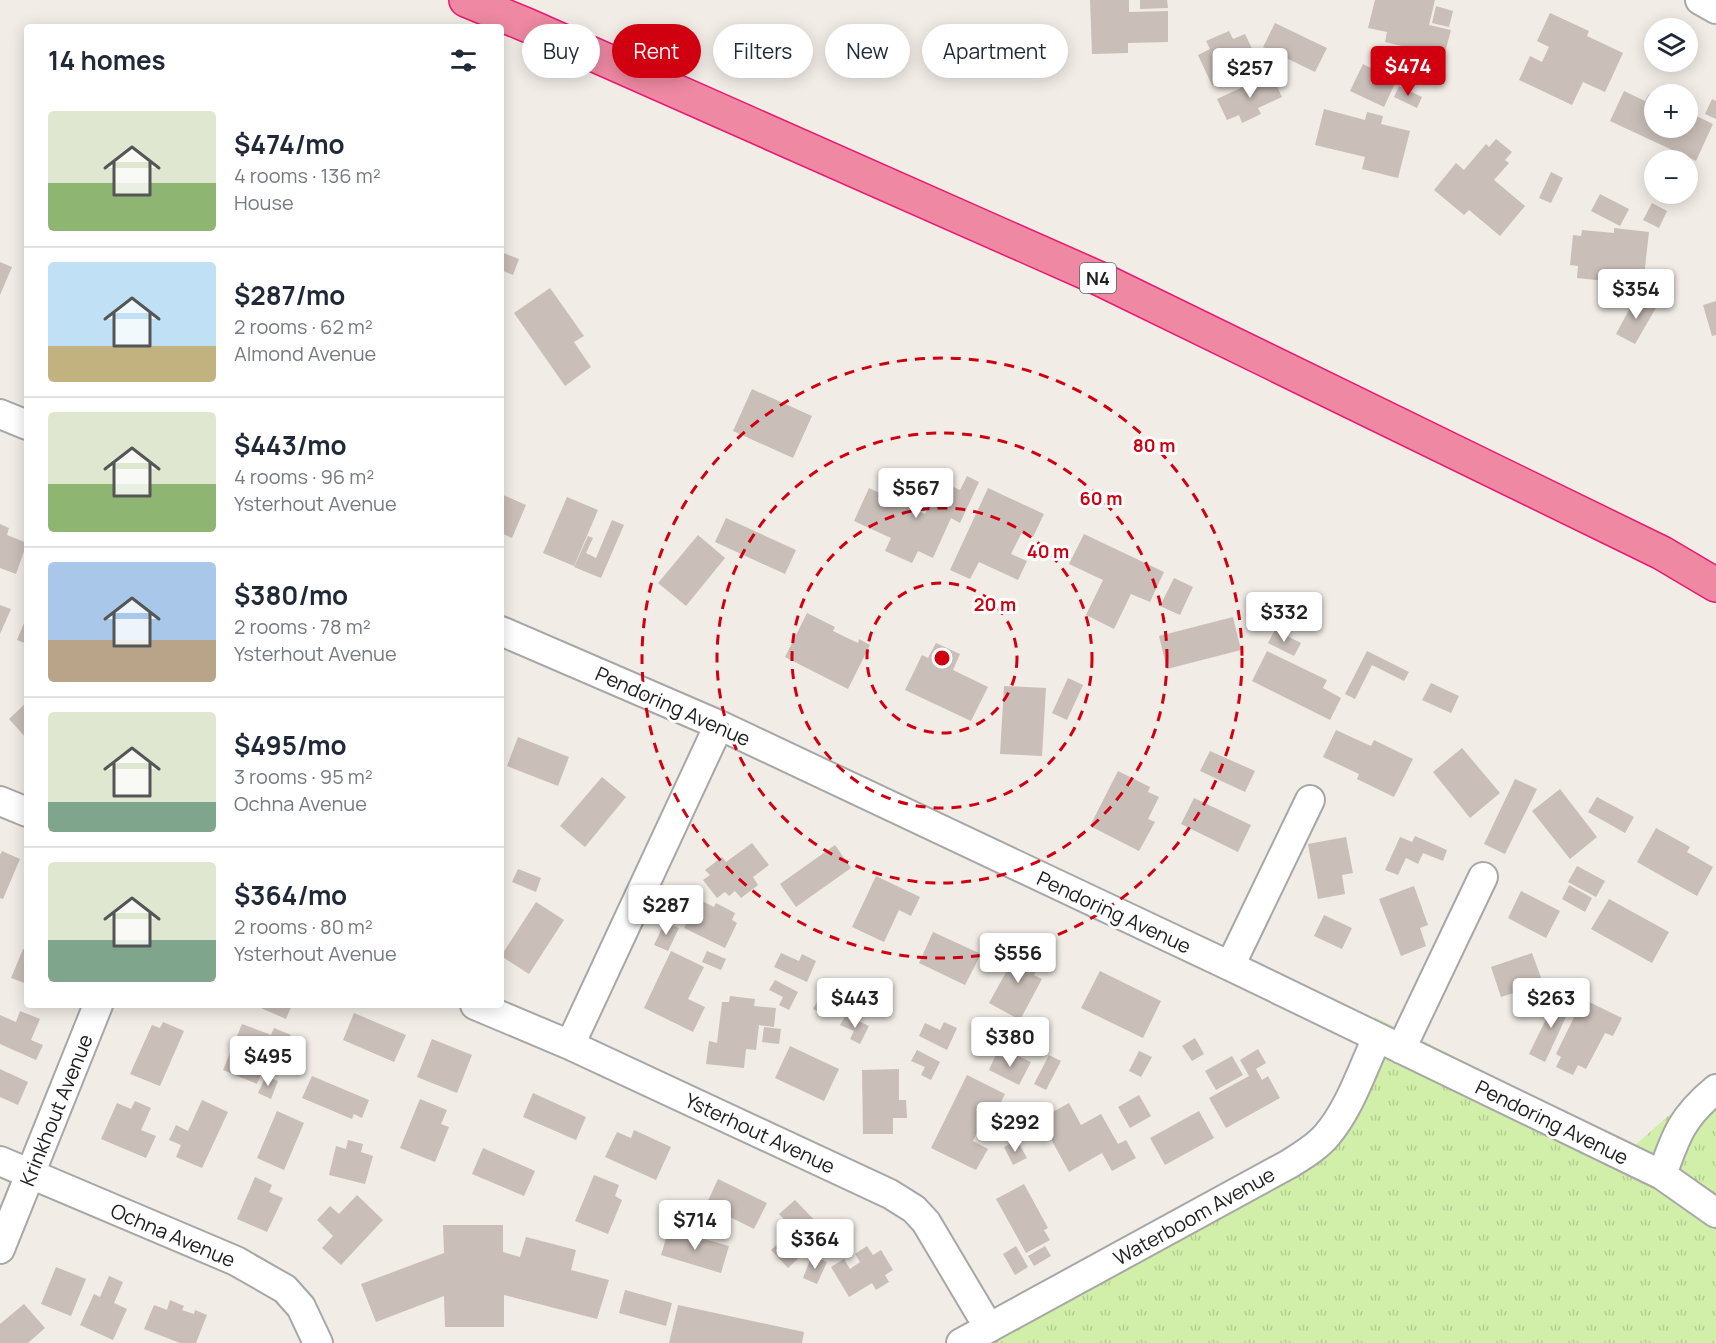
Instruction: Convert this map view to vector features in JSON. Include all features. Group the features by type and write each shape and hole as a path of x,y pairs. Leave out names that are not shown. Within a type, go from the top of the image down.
{"highway":[{"name":"N4","path":"466,0 540,30 1098,278 1662,554 1716,585"}],"street":[{"path":"1700,0 1716,9"},
{"path":"0,414 24,424"},
{"name":"Pendoring Avenue","path":"504,632 719,725 1230,966 1662,1175 1716,1213"},
{"path":"570,1046 719,725"},
{"path":"1230,966 1310,800"},
{"path":"0,801 24,811"},
{"name":"Waterboom Avenue","path":"961,1343 1289,1164 1327,1136 1389,1043 1483,877"},
{"name":"Krinkhout Avenue","path":"0,1249 97,1008"},
{"name":"Ysterhout Avenue","path":"482,1008 861,1180 914,1209 931,1230 989,1328"},
{"path":"1662,1175 1677,1133 1697,1105 1716,1089"},
{"name":"Ochna Avenue","path":"0,1161 236,1262 285,1289 301,1307 318,1343"}],"green space":[{"path":"1375,1017 1634,1146 1716,1074 1716,1343 945,1343 1314,1142"}],"building":[{"path":"1090,0 1129,0 1129,12 1168,11 1168,42 1128,43 1128,53 1092,54"},
{"path":"1140,0 1167,0 1168,8 1140,9"},
{"path":"1375,0 1435,0 1429,25 1451,30 1444,56 1385,42 1387,32 1368,28"},
{"path":"1436,6 1453,11 1449,27 1432,23"},
{"path":"1550,13 1589,31 1587,36 1623,53 1605,92 1583,82 1572,105 1519,80 1530,56 1542,62 1549,47 1537,41"},
{"path":"1275,23 1327,48 1315,72 1263,47"},
{"path":"1229,31 1233,39 1245,34 1259,63 1212,85 1198,55 1210,49 1206,41"},
{"path":"1363,64 1396,81 1384,107 1350,91"},
{"path":"1271,74 1282,97 1258,108 1261,114 1242,123 1239,115 1227,120 1217,99"},
{"path":"1399,86 1422,97 1417,108 1394,97"},
{"path":"1624,91 1644,101 1644,137 1610,121"},
{"path":"1712,99 1716,101 1716,119 1705,114"},
{"path":"1324,109 1365,120 1367,112 1383,116 1381,124 1410,131 1398,178 1362,169 1365,157 1315,145"},
{"path":"1698,117 1713,124 1698,157 1698,150 1672,150 1647,138 1698,138"},
{"path":"1496,139 1512,152 1505,160 1509,163 1494,180 1525,206 1500,236 1469,210 1464,215 1434,190 1456,163 1464,170 1486,144 1489,147"},
{"path":"1551,172 1563,178 1551,203 1539,198"},
{"path":"1600,194 1629,209 1620,226 1591,211"},
{"path":"1651,204 1667,211 1659,228 1643,220"},
{"path":"1614,228 1649,232 1643,285 1577,278 1578,266 1570,265 1573,235 1581,236 1582,230 1614,233"},
{"path":"504,253 519,259 513,275 504,271"},
{"path":"0,262 12,267 0,295"},
{"path":"550,288 584,336 574,342 591,367 565,386 514,313"},
{"path":"1637,295 1657,306 1635,344 1616,334"},
{"path":"1716,301 1716,335 1712,336 1703,305"},
{"path":"752,389 812,416 793,458 733,431"},
{"path":"967,476 979,482 960,523 951,518 933,558 918,551 912,563 885,551 891,538 854,521 869,488 925,514 940,481 960,490"},
{"path":"988,488 1044,514 1033,537 1022,532 1011,554 1027,561 1018,580 979,562 970,579 950,570"},
{"path":"504,495 526,505 512,538 504,534"},
{"path":"567,497 598,510 574,566 543,553"},
{"path":"726,518 796,550 785,574 715,542"},
{"path":"612,520 624,525 601,578 574,567 588,536 593,538 586,553 596,558"},
{"path":"0,524 9,528 7,535 24,542 24,551 16,574 0,568"},
{"path":"1084,534 1164,572 1150,602 1131,594 1114,629 1086,615 1103,580 1069,564"},
{"path":"698,535 725,558 686,606 658,583"},
{"path":"1174,578 1193,587 1180,615 1160,606"},
{"path":"0,605 11,609 0,634"},
{"path":"807,613 835,627 833,631 858,643 859,639 870,645 848,689 785,657"},
{"path":"1233,617 1241,650 1167,669 1159,636"},
{"path":"24,623 24,643 17,640"},
{"path":"1275,630 1301,643 1294,656 1268,643"},
{"path":"936,643 960,654 953,670 988,687 971,721 905,690 922,655 928,658"},
{"path":"1267,651 1327,680 1323,688 1341,698 1330,720 1252,681"},
{"path":"1367,651 1409,672 1404,681 1372,665 1355,699 1345,694"},
{"path":"1068,678 1083,685 1067,720 1052,713"},
{"path":"1431,683 1459,696 1451,713 1422,700"},
{"path":"1004,686 1046,688 1042,756 1000,754"},
{"path":"24,705 24,736 9,719"},
{"path":"1336,730 1371,746 1374,740 1413,759 1394,797 1357,779 1359,774 1323,757"},
{"path":"518,737 569,757 558,786 507,766"},
{"path":"1462,748 1500,793 1470,818 1433,772"},
{"path":"1210,751 1255,771 1245,792 1200,771"},
{"path":"1118,771 1150,787 1148,792 1159,797 1148,819 1155,822 1139,851 1090,826"},
{"path":"602,777 626,797 585,847 560,826"},
{"path":"1515,779 1537,789 1505,854 1484,844"},
{"path":"1560,789 1597,837 1570,859 1532,811"},
{"path":"1597,797 1634,817 1625,833 1588,812"},
{"path":"1194,798 1251,825 1238,852 1181,824"},
{"path":"1656,828 1690,847 1687,852 1713,867 1697,896 1637,862"},
{"path":"1415,836 1447,850 1443,861 1423,853 1418,864 1406,858 1398,875 1385,870 1400,837 1412,842"},
{"path":"1346,837 1353,873 1342,875 1345,894 1318,899 1308,844"},
{"path":"752,843 769,865 753,877 758,885 741,898 735,891 729,896 725,892 717,898 703,880 710,875 705,870 722,857 726,862"},
{"path":"835,845 851,868 796,907 780,884"},
{"path":"2,851 20,859 3,899 0,898 0,855"},
{"path":"1577,866 1605,881 1596,897 1568,882"},
{"path":"518,869 541,878 536,892 512,882"},
{"path":"876,876 920,897 911,916 899,910 884,942 852,927"},
{"path":"1569,885 1592,898 1585,912 1562,899"},
{"path":"1414,886 1428,925 1420,928 1426,946 1401,956 1379,899"},
{"path":"1521,891 1560,911 1546,938 1508,918"},
{"path":"698,899 714,907 716,903 735,913 732,920 737,923 725,948 684,928"},
{"path":"1609,899 1669,932 1652,963 1591,929"},
{"path":"536,902 564,920 529,974 504,958 504,951"},
{"path":"1324,915 1352,928 1342,949 1314,936"},
{"path":"665,922 679,928 668,951 654,945"},
{"path":"933,932 981,954 965,985 919,963"},
{"path":"1021,945 1044,958 1034,975 1042,979 1020,1020 989,1003"},
{"path":"23,949 24,949 24,983 11,978"},
{"path":"671,951 704,967 688,999 705,1007 693,1032 644,1008"},
{"path":"707,951 726,959 721,970 702,962"},
{"path":"781,953 799,961 802,954 816,961 807,982 774,967"},
{"path":"1532,953 1543,983 1501,997 1491,967"},
{"path":"1100,971 1161,1001 1143,1038 1081,1008"},
{"path":"775,980 798,992 789,1010 779,1005 783,997 769,990"},
{"path":"1558,995 1573,1002 1545,1062 1529,1054"},
{"path":"730,996 755,999 754,1006 776,1008 774,1027 759,1025 756,1050 746,1049 744,1068 706,1064 709,1041 717,1043 722,1002 729,1002"},
{"path":"1583,999 1622,1018 1613,1036 1605,1033 1586,1069 1578,1065 1573,1075 1556,1067 1561,1057 1556,1054"},
{"path":"818,1000 829,1005 825,1015 813,1009"},
{"path":"261,1008 291,1008 286,1019"},
{"path":"20,1011 40,1019 31,1040 43,1045 36,1060 0,1044 0,1015 16,1022"},
{"path":"354,1013 406,1035 394,1062 343,1040"},
{"path":"846,1015 869,1026 860,1044 850,1039 854,1031 840,1025"},
{"path":"163,1022 184,1031 160,1086 130,1074 152,1025 160,1028"},
{"path":"944,1022 957,1028 947,1050 919,1036 925,1023 940,1030"},
{"path":"242,1024 271,1035 274,1028 291,1035 282,1054 271,1049 257,1084 223,1070"},
{"path":"764,1027 781,1029 779,1044 762,1042"},
{"path":"1195,1038 1204,1054 1192,1061 1182,1046"},
{"path":"432,1039 472,1055 457,1093 417,1077"},
{"path":"790,1046 839,1069 824,1101 775,1078"},
{"path":"1258,1049 1266,1063 1256,1069 1262,1080 1268,1076 1280,1098 1226,1128 1209,1098 1249,1076 1240,1060"},
{"path":"917,1050 940,1062 931,1080 921,1075 925,1067 911,1061"},
{"path":"1139,1051 1152,1057 1141,1077 1129,1071"},
{"path":"996,1054 1012,1062 1016,1055 1031,1062 1019,1085 989,1070"},
{"path":"1049,1055 1061,1061 1046,1090 1034,1084"},
{"path":"1232,1056 1243,1075 1216,1090 1205,1071"},
{"path":"0,1069 28,1082 18,1105 0,1097"},
{"path":"899,1069 899,1100 906,1100 907,1118 893,1118 893,1134 863,1134 862,1070"},
{"path":"967,1075 1005,1094 995,1114 988,1111 973,1141 988,1149 976,1170 931,1148"},
{"path":"266,1076 278,1081 271,1099 258,1093"},
{"path":"312,1076 369,1100 362,1118 354,1114 352,1119 302,1098"},
{"path":"533,1093 586,1117 576,1140 523,1117"},
{"path":"1139,1095 1151,1116 1130,1128 1118,1107"},
{"path":"420,1099 447,1110 441,1124 449,1127 435,1162 400,1148"},
{"path":"202,1100 228,1112 202,1168 176,1157 181,1145 169,1140 176,1125 188,1131"},
{"path":"135,1101 151,1108 141,1130 156,1136 146,1158 101,1139 117,1103 131,1109"},
{"path":"1069,1103 1081,1125 1101,1114 1118,1144 1126,1140 1136,1158 1112,1171 1102,1153 1069,1172 1040,1119"},
{"path":"277,1111 304,1123 284,1170 257,1158"},
{"path":"1199,1111 1214,1138 1165,1165 1150,1138"},
{"path":"634,1130 671,1147 656,1180 605,1157 617,1132 631,1138"},
{"path":"348,1140 363,1144 361,1152 373,1156 365,1184 329,1175 336,1146 346,1149"},
{"path":"1017,1140 1027,1158 1013,1165 1004,1147"},
{"path":"483,1148 535,1171 524,1196 472,1174"},
{"path":"594,1175 619,1185 615,1196 622,1200 608,1234 575,1221"},
{"path":"255,1177 272,1185 269,1192 283,1198 267,1232 237,1219"},
{"path":"718,1179 767,1203 754,1229 706,1205"},
{"path":"1024,1184 1048,1228 1044,1230 1050,1240 1026,1253 996,1199"},
{"path":"357,1195 383,1220 341,1265 322,1248 333,1236 317,1220 330,1206 339,1214"},
{"path":"795,1200 826,1232 788,1268 771,1250 793,1229 779,1214"},
{"path":"443,1225 503,1225 503,1252 520,1257 526,1237 576,1250 571,1270 609,1280 597,1319 504,1295 504,1327 445,1327 444,1296 376,1322 361,1284 444,1253"},
{"path":"669,1229 729,1246 721,1273 661,1255"},
{"path":"867,1246 873,1255 881,1250 893,1270 885,1275 889,1282 876,1290 872,1283 849,1297 831,1267 844,1259 850,1269 860,1262 855,1254"},
{"path":"1016,1246 1028,1267 1015,1275 1003,1254"},
{"path":"1045,1246 1051,1256 1034,1266 1028,1256"},
{"path":"812,1255 827,1262 817,1284 803,1278"},
{"path":"56,1267 86,1279 71,1316 41,1304"},
{"path":"109,1276 123,1282 114,1303 127,1309 113,1340 80,1325 94,1294 100,1297"},
{"path":"625,1290 672,1303 666,1326 619,1313"},
{"path":"170,1300 184,1306 182,1310 194,1314 195,1310 207,1315 196,1343 180,1343 144,1329 154,1305 167,1310"},
{"path":"24,1304 45,1328 28,1343 0,1343 0,1324"},
{"path":"678,1305 804,1332 802,1343 669,1343"}]}
